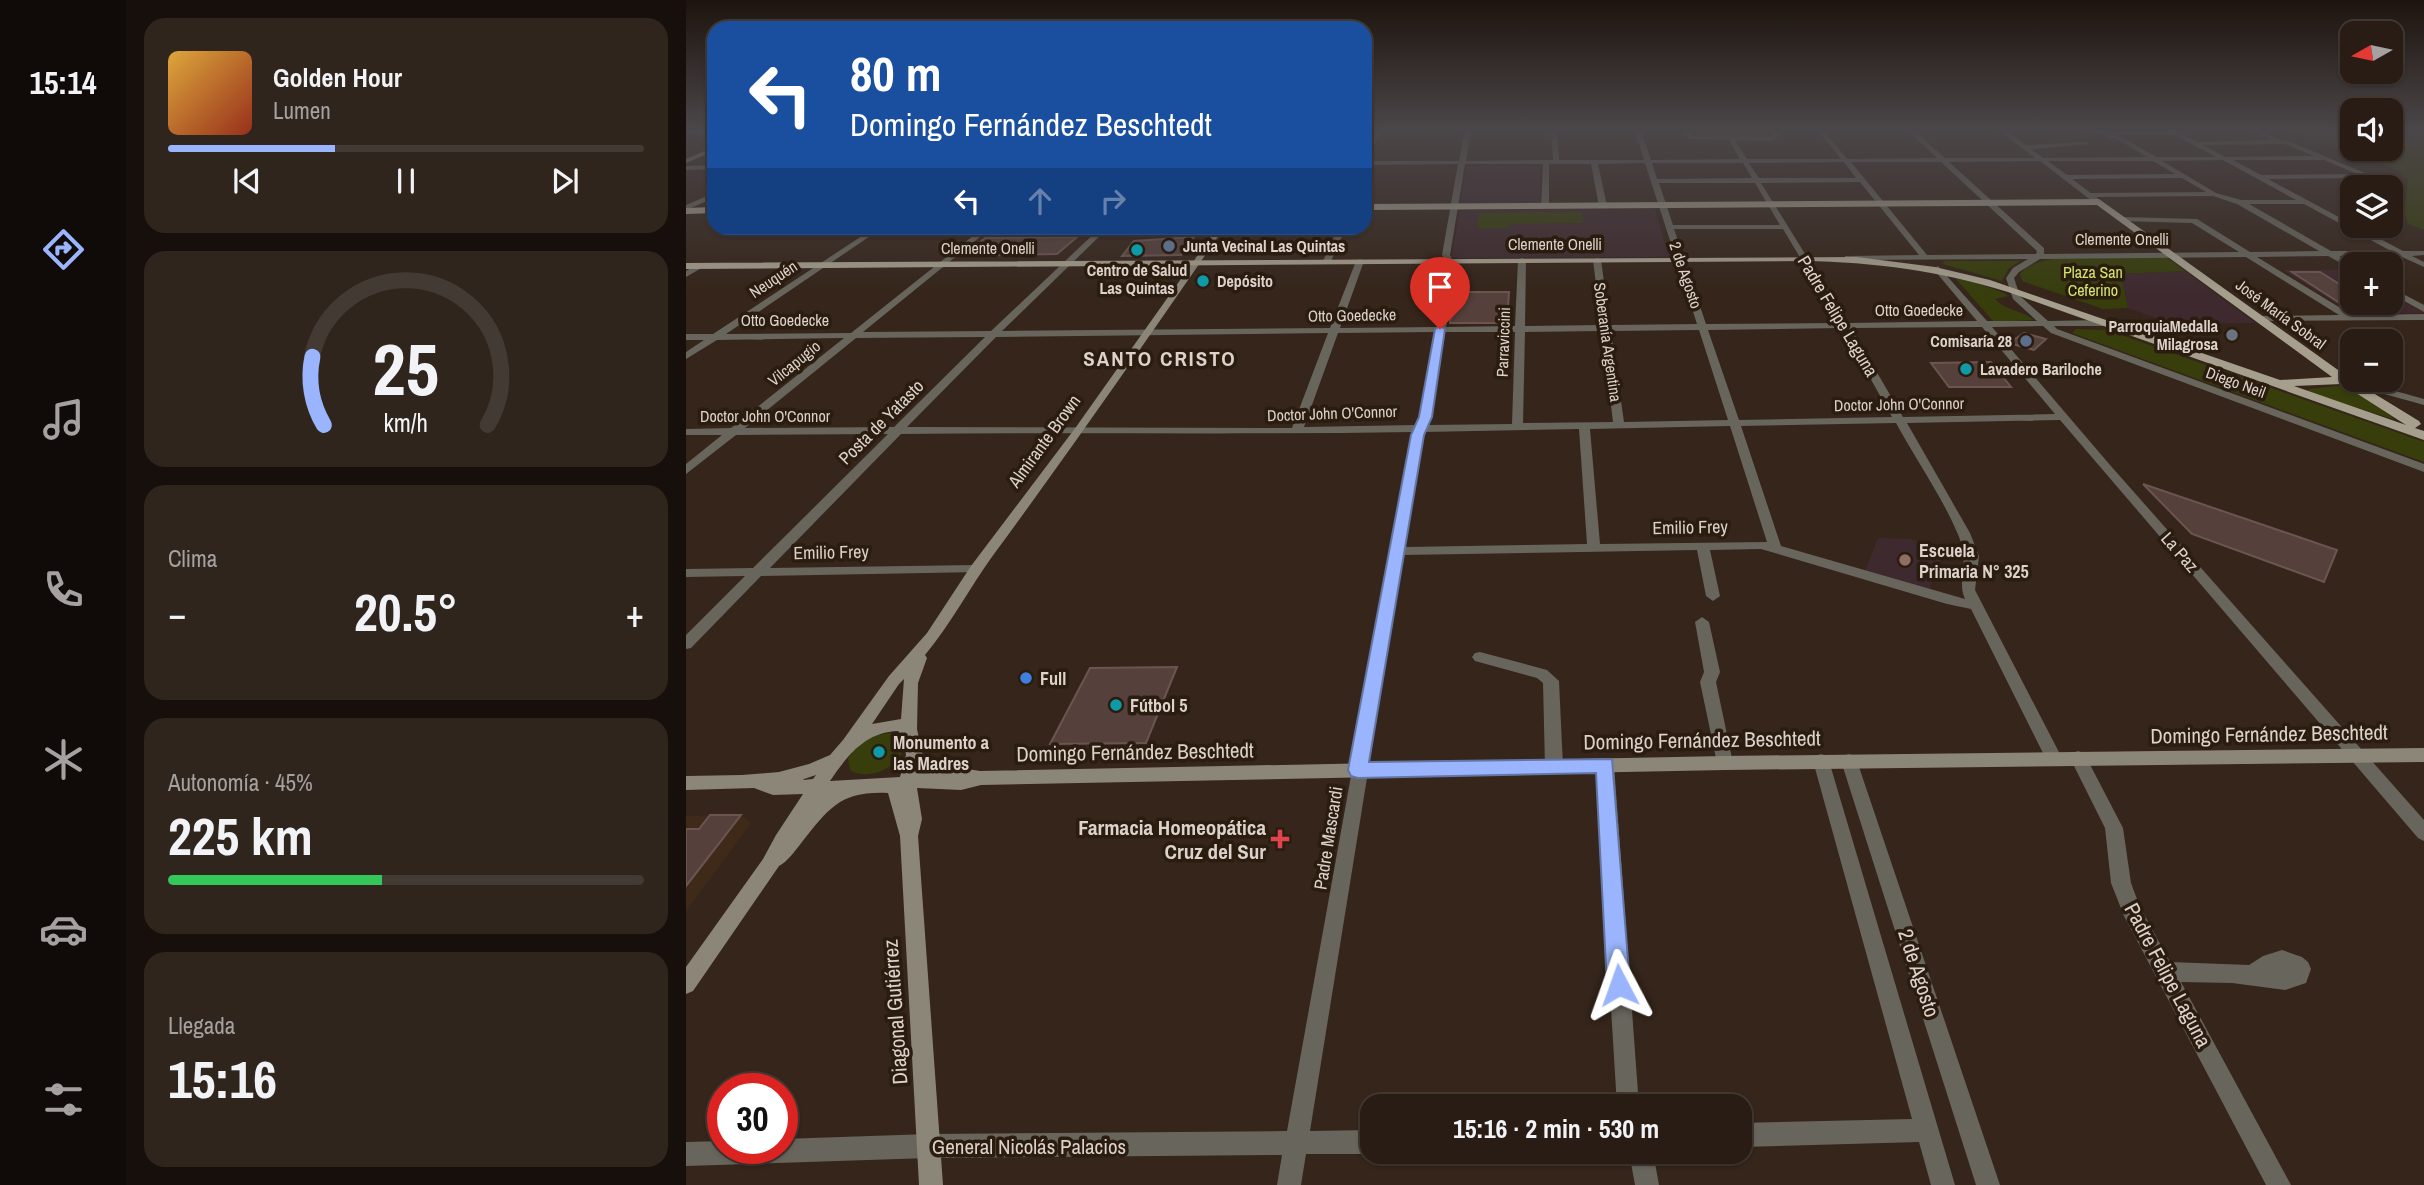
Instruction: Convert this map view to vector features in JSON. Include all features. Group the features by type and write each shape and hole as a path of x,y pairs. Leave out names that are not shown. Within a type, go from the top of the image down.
{"main road":[{"path":"1372,207 1990,203 2094,198"},
{"name":"José María Sobral","path":"2094,198 2340,376"},
{"path":"686,210 707,211"},
{"name":"Almirante Brown","path":"850,743 894,680 926,644 976,569 1080,429 1215,235"},
{"path":"1848,258 1938,269 2012,290 2254,378 2424,436"},
{"name":"Clemente Onelli","path":"686,266 1848,258"},
{"path":"2254,378 2309,383 2340,380"},
{"name":"José María Sobral","path":"2365,392 2424,430"},
{"name":"Almirante Brown","path":"914,755 909,730 910,683 926,644"},
{"path":"686,984 770,865 782,840 835,759 850,743 886,726 902,725 909,730"},
{"path":"902,783 914,755"},
{"name":"Domingo Fernández Beschtedt","path":"914,755 919,763 933,771 965,773 981,778"},
{"name":"Domingo Fernández Beschtedt","path":"817,788 961,783 981,778 1358,770 1821,761 2424,755"},
{"path":"686,783 756,782 804,774 835,759"},
{"path":"756,782 773,788 817,788"},
{"name":"Diagonal Gutiérrez","path":"902,783 898,793 901,822 909,836 931,1185"},
{"path":"770,865 797,839 825,801 847,788"}],"street":[{"name":"Padre Mascardi","path":"1289,1185 1417,435 1422,426 1452,267 1446,255 1459,183"},
{"path":"1545,206 1546,183"},
{"path":"1598,183 1603,206"},
{"name":"2 de Agosto","path":"1655,183 1736,422 1775,547"},
{"name":"Padre Felipe Laguna","path":"1759,183 1846,327 1964,533 1972,556 1967,581 1975,605 2054,758"},
{"path":"1864,183 1924,256"},
{"path":"1968,183 2041,250 2040,255 2012,273 2012,290"},
{"name":"José María Sobral","path":"2074,183 2094,198"},
{"path":"2196,183 2214,194 2240,202 2340,260"},
{"path":"2272,183 2400,252"},
{"path":"2094,198 2214,194"},
{"path":"686,210 707,199"},
{"path":"2240,202 2307,202"},
{"name":"José María Sobral","path":"2123,219 2194,221 2350,318"},
{"path":"1669,227 1785,227"},
{"name":"Neuquén","path":"686,356 867,235"},
{"name":"Vilcapugio","path":"686,470 978,235"},
{"name":"Posta de Yatasto","path":"686,644 992,335 1097,235"},
{"path":"1327,261 1339,235"},
{"name":"Clemente Onelli","path":"1848,258 2340,253"},
{"name":"Clemente Onelli","path":"2403,253 2424,253"},
{"path":"2403,254 2424,265"},
{"name":"Parraviccini","path":"1517,425 1522,260"},
{"name":"Soberanía Argentina","path":"1597,260 1619,424"},
{"path":"1297,430 1360,261"},
{"path":"686,274 701,266"},
{"name":"La Paz","path":"1938,269 2424,833"},
{"name":"Diego Neil","path":"2012,290 2022,304 2061,335 2424,468"},
{"path":"2403,297 2424,309"},
{"path":"2259,319 2424,317"},
{"name":"Otto Goedecke","path":"686,337 2102,323"},
{"path":"2390,392 2423,401"},
{"name":"Doctor John O'Connor","path":"686,432 1080,429 1209,432 1422,426 2063,417"},
{"path":"1584,425 1594,548"},
{"path":"1703,546 1713,596"},
{"name":"Emilio Frey","path":"1398,551 1775,547 1952,601 1975,605"},
{"name":"Emilio Frey","path":"686,573 976,569"},
{"path":"1702,622 1712,672 1708,682 1725,763"},
{"path":"1480,657 1542,674 1551,681 1554,766"},
{"name":"Padre Felipe Laguna","path":"2078,758 2114,828 2121,883 2131,910 2279,1185"},
{"name":"2 de Agosto","path":"1821,761 1943,1185"},
{"name":"2 de Agosto","path":"1849,761 1988,1185"},
{"path":"1605,765 1627,1094"},
{"path":"2165,972 2252,976"},
{"path":"1752,1135 1927,1130"},
{"name":"General Nicolás Palacios","path":"686,1154 929,1146 1360,1142"},
{"path":"1643,1164 1647,1185"}],"shaded area":[{"path":"1464,183 1540,183 1540,204 1460,204"},
{"path":"1655,209 1669,257 1451,258 1460,210"},
{"path":"2284,270 2340,270 2340,306"},
{"path":"2185,271 2256,323 2173,324 2128,308 2123,284 2115,274"},
{"path":"2403,300 2424,313 2403,313"},
{"name":"Escuela Primaria N° 325","path":"1878,538 1910,539 1945,549 1929,590 1865,571"},
{"path":"741,815 751,823 686,911 686,816"}],"green space":[{"path":"2408,183 2424,183 2424,230 2407,223 2404,209"},
{"path":"1582,212 1583,223 1509,224 1508,228 1477,228 1479,213"},
{"name":"Plaza San Ceferino","path":"2165,256 2185,271 2116,274 2123,284 2128,308 2103,309 2022,281 2020,274 2030,266 2046,260 2066,257"},
{"path":"1944,261 2020,261 2009,268 2002,281 1943,264"},
{"path":"1956,279 1968,280 2004,293 2008,296 1995,299 2034,320 1994,322"},
{"path":"2076,329 2107,330 2424,442 2424,462 2072,333"},
{"path":"2340,386 2340,392 2355,392 2393,419 2307,392 2309,389"},
{"path":"894,733 905,739 904,748 894,763 886,769 868,774 850,770 848,758 857,748 874,737"}],"building":[{"path":"1077,237 1057,254 963,256 985,238"},
{"path":"1194,237 1181,255 1122,256 1134,241"},
{"path":"2292,272 2320,272 2340,284 2340,303"},
{"path":"1454,292 1509,292 1507,323 1450,323"},
{"name":"Comisaría 28","path":"2024,333 2046,339 2034,350 2009,343"},
{"name":"Lavadero Bariloche","path":"1991,362 2011,387 1949,387 1931,363"},
{"path":"2143,484 2337,550 2324,582 2192,534"},
{"name":"Fútbol 5","path":"1177,667 1146,743 1050,744 1090,668"},
{"path":"710,815 741,815 686,886 686,829 699,829"}],"place":[{"name":"Junta Vecinal Las Quintas","path":"1169,246"},
{"name":"Centro de Salud Las Quintas","path":"1137,250"},
{"name":"Depósito","path":"1203,281"},
{"name":"ParroquiaMedalla Milagrosa","path":"2232,335"},
{"name":"Comisaría 28","path":"2026,341"},
{"name":"Lavadero Bariloche","path":"1966,369"},
{"name":"Escuela Primaria N° 325","path":"1905,560"},
{"name":"Full","path":"1026,678"},
{"name":"Fútbol 5","path":"1116,705"},
{"name":"Monumento a las Madres","path":"879,752"},
{"name":"Farmacia Homeopática Cruz del Sur","path":"1280,839"}],"district":[{"name":"SANTO CRISTO","path":"1160,358"}],"route":[{"path":"1440,329 1426,417 1417,435 1358,770 1605,765 1619,985"}]}
